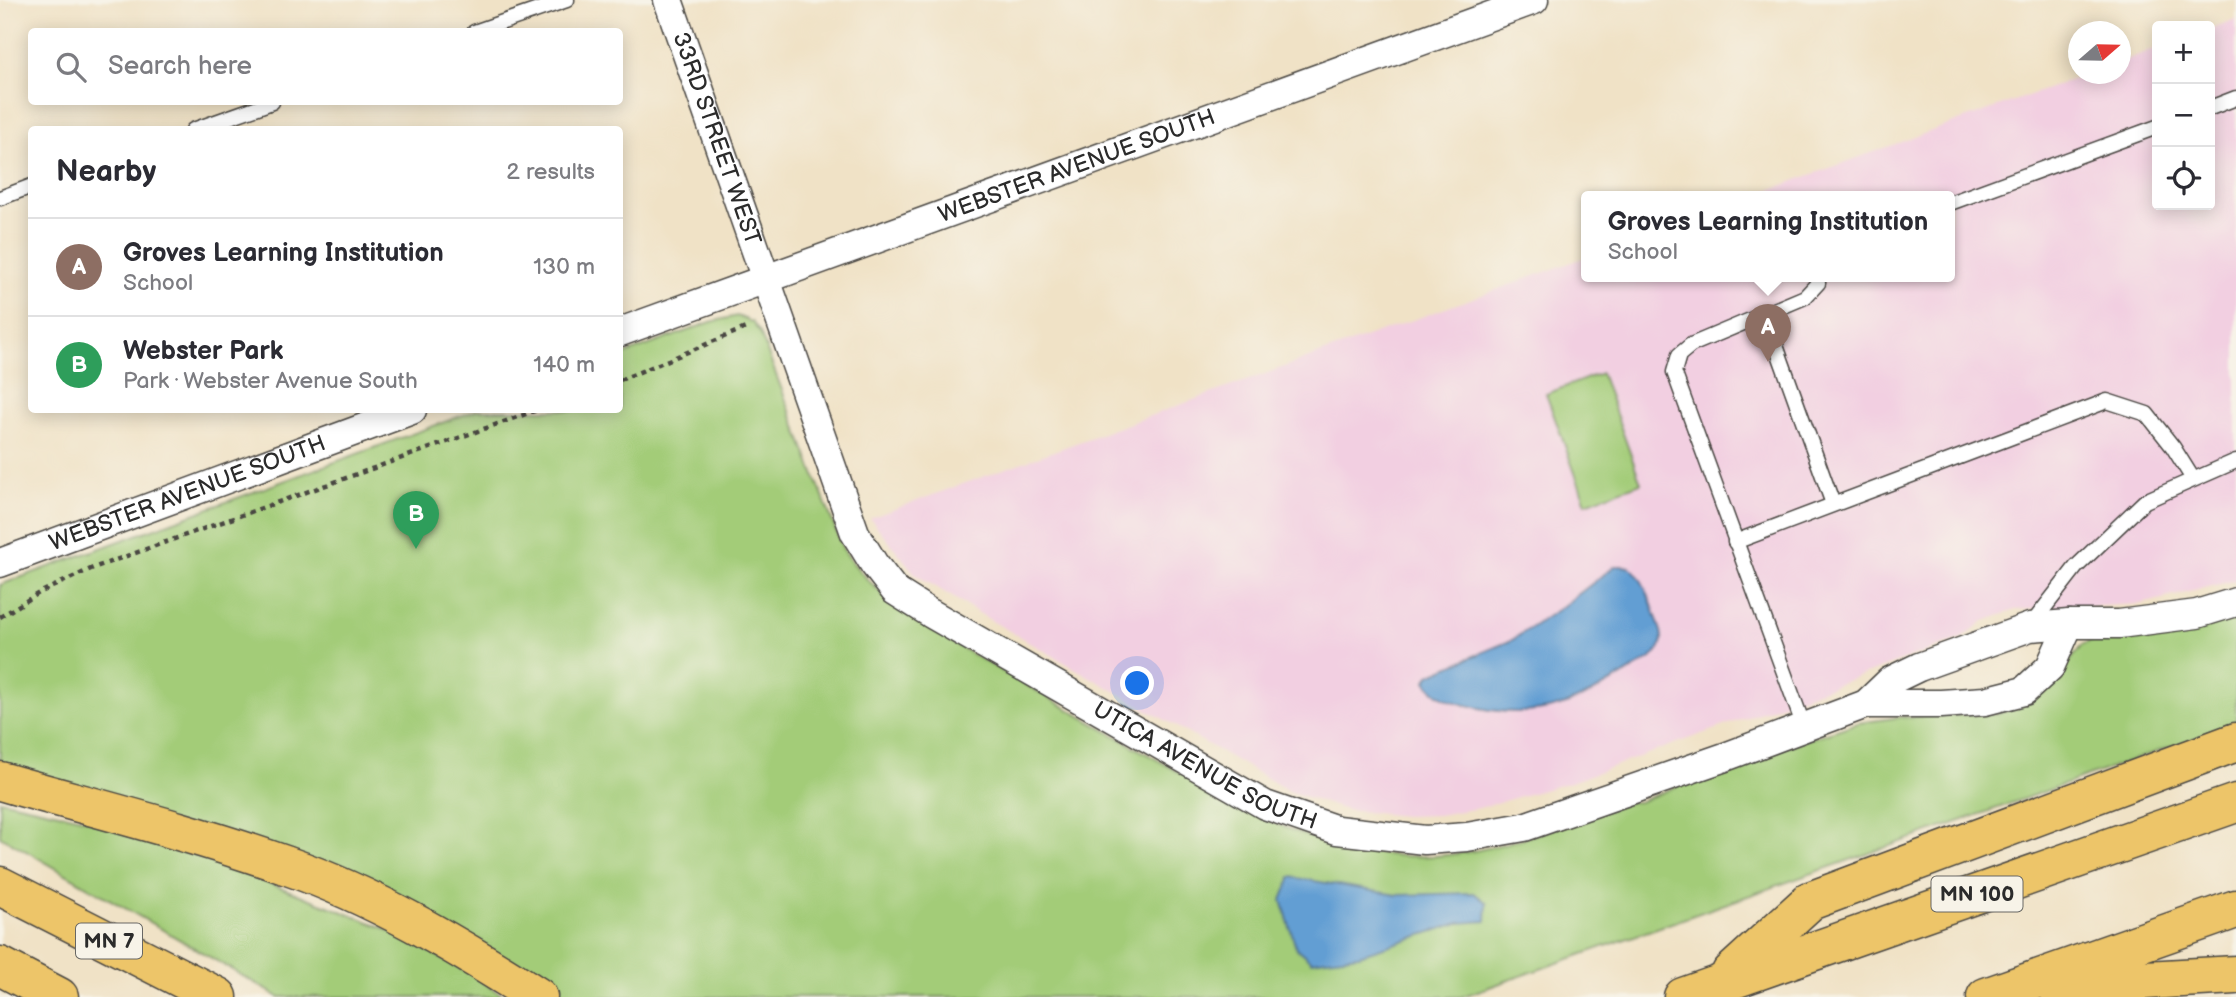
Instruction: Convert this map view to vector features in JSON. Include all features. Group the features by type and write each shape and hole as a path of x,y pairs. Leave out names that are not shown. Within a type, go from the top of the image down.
{"highway":[{"path":"1700,991 1810,901 2236,742"},
{"path":"0,781 195,836 286,865 348,890 398,915 466,951 538,997"},
{"name":"MN 100","path":"1700,991 2236,803"},
{"name":"MN 7","path":"0,886 218,997"},
{"path":"0,908 52,930 106,963 162,991 191,997"},
{"path":"1999,993 2236,909"},
{"path":"0,966 59,997"},
{"path":"1999,993 2236,975"}],"street":[{"name":"33RD STREET WEST","path":"668,0 765,278"},
{"name":"WEBSTER AVENUE SOUTH","path":"623,331 1534,0"},
{"name":"UTICA AVENUE SOUTH","path":"765,278 855,533 895,591 1265,805 1337,830 1425,840 1467,837 1524,827 1725,758 1866,704 1985,701 2024,691 2050,667 2069,624"},
{"name":"WEBSTER AVENUE SOUTH","path":"0,563 404,413"},
{"name":"UTICA AVENUE SOUTH","path":"1866,704 1890,681 1919,667 2030,627 2119,624 2197,614 2236,603"}],"lane":[{"path":"486,28 567,0"},
{"path":"2215,105 2236,98"},
{"path":"204,126 264,105"},
{"path":"1955,201 2152,129"},
{"path":"0,198 28,188"},
{"path":"1804,727 1674,372 1679,355 1691,345 1805,297 1818,282"},
{"path":"1765,315 1833,505"},
{"path":"1735,541 2107,401 2147,414 2173,447 2193,479"},
{"path":"2030,627 2076,567 2145,501 2236,461"}],"path":[{"path":"623,379 777,314"},
{"path":"0,617 39,593 93,568 529,413"}],"shaded area":[{"path":"2236,19 2236,580 2142,604 2015,610 1984,621 1961,639 1571,782 1479,808 1438,815 1405,816 1346,810 1291,792 916,575 870,518 1581,259 1581,282 1955,282 1955,191 1767,191 2068,81 2068,84 2131,84 2131,58 2152,50 2152,210 2215,210 2215,27"}],"green space":[{"path":"737,316 752,322 760,333 843,549 863,575 886,596 937,634 1233,803 1319,840 1381,854 1443,855 1474,851 1533,835 1631,802 1639,802 1725,766 1858,723 1901,717 1995,714 2017,708 2044,692 2054,683 2082,645 2094,639 2175,632 2236,615 2236,724 1461,997 565,997 492,951 0,767 0,585 469,413 623,413 623,355 711,322"},
{"path":"1601,373 1641,483 1586,503 1546,394"},
{"path":"0,800 122,827 382,927 468,972 505,997 279,997 0,836"}],"water":[{"path":"1615,566 1632,569 1642,581 1649,598 1662,640 1659,650 1650,659 1584,697 1542,710 1494,711 1454,702 1434,691 1426,681 1429,675 1512,640 1559,609"},
{"path":"1291,877 1397,895 1474,893 1487,903 1486,921 1459,923 1359,955 1311,961 1296,948 1282,900"}],"place":[{"name":"Groves Learning Institution","path":"1768,362"},
{"name":"Webster Park","path":"416,549"}]}
